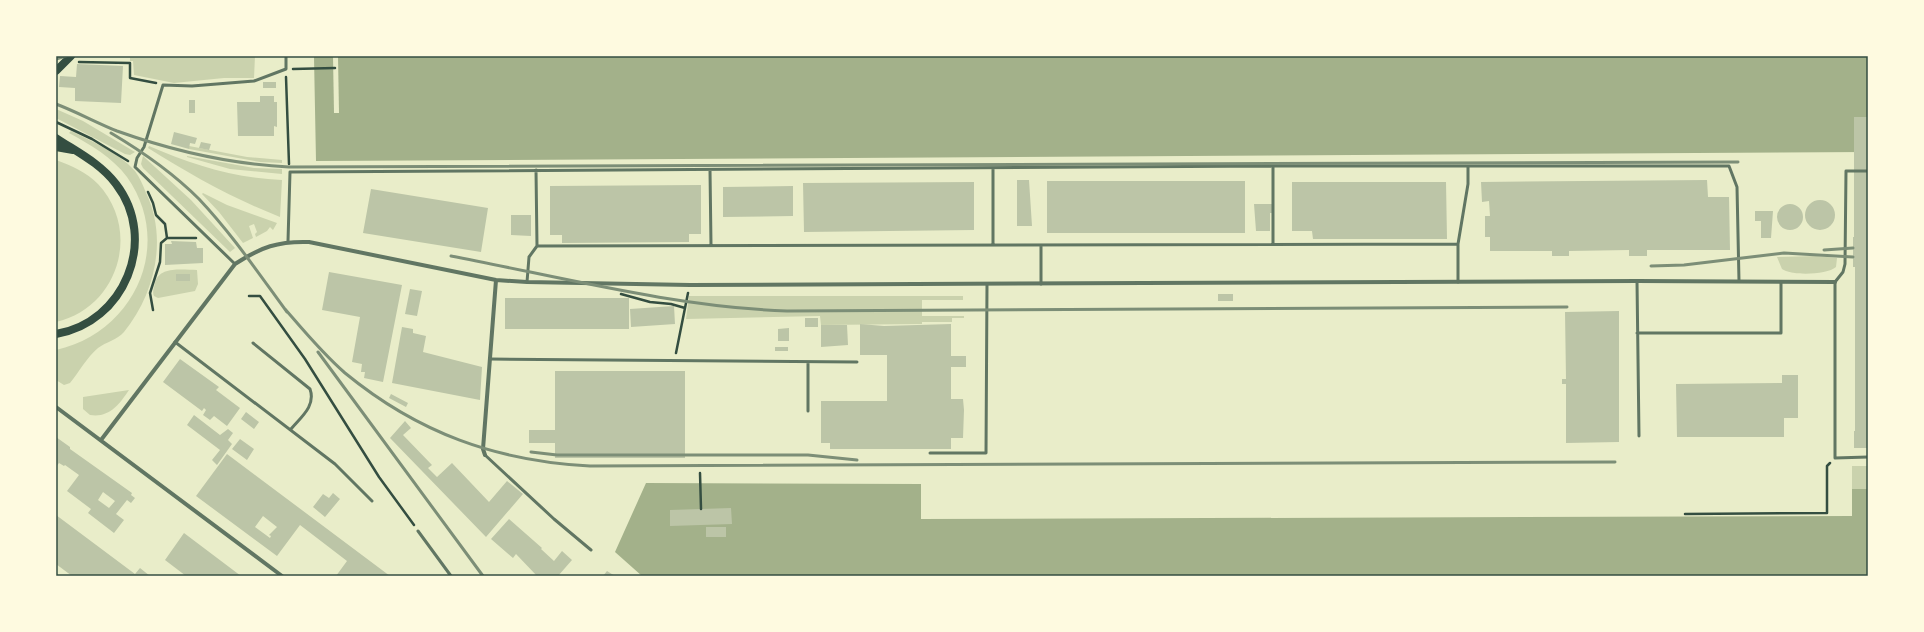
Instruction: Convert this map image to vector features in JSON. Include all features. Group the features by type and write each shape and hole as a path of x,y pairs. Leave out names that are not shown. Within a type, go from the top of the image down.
{"main road":[{"path":"56,71 71,56"},
{"path":"56,138 102,168 117,185 127,203 132,220 134,241 133,260 129,274 122,288 100,315 82,326 56,334"},
{"path":"56,147 76,151"}],"street":[{"path":"101,440 235,264 260,249 288,241 309,242 496,280 527,282 690,285 1637,281 1835,282"},
{"path":"485,455 483,449 496,280"},
{"path":"56,407 282,576"}],"lane":[{"path":"235,264 135,167 144,147 162,85 192,86 254,81 286,69 286,56"},
{"path":"288,241 290,172 1273,166 1729,166 1737,187 1739,281"},
{"path":"1273,166 1273,244"},
{"path":"1458,282 1458,244 1468,184 1468,166"},
{"path":"993,168 993,246"},
{"path":"527,282 529,257 537,246 536,170"},
{"path":"710,170 711,245"},
{"path":"1868,171 1846,171 1845,264 1843,272 1835,282 1835,458 1868,457"},
{"path":"537,246 1458,244"},
{"path":"1041,246 1041,284"},
{"path":"1637,281 1639,436"},
{"path":"1637,333 1781,333 1781,282"},
{"path":"930,453 986,454 987,284"},
{"path":"175,342 292,429 336,464 372,501"},
{"path":"253,343 310,389 312,398 311,404 292,429"},
{"path":"490,359 857,362"},
{"path":"808,362 808,411"},
{"path":"485,455 554,519 591,550"},
{"path":"418,532 451,576"}],"path":[{"path":"77,62 130,63 130,78 162,85"},
{"path":"290,172 286,69 335,68"},
{"path":"56,122 113,151 135,167"},
{"path":"156,215 164,224 167,238"},
{"path":"153,310 150,293 160,262 161,243 167,238 209,238"},
{"path":"675,360 684,308 690,285"},
{"path":"614,292 650,302 671,304 684,308"},
{"path":"249,296 260,296 305,359 379,477 418,532"},
{"path":"1685,514 1827,513 1827,466 1835,458"},
{"path":"700,474 701,509"}],"shaded area":[{"path":"130,56 255,56 254,78 224,78 174,83 134,75 133,61 130,61"},
{"path":"1868,56 1868,152 316,161 314,57"},
{"path":"56,109 83,121 135,152 130,155 125,154 56,118"},
{"path":"71,131 96,143 121,158 135,171 143,184 153,210 157,247 155,265 150,283 144,301 135,317 121,335 98,348 70,383 64,385 56,380 56,350 83,340 107,325 125,306 139,283 146,257 147,230 141,203 127,177 108,157 69,133"},
{"path":"149,146 198,165 247,177 282,180 280,217 213,186 148,148"},
{"path":"189,146 247,157 282,160 282,163 260,162 189,149"},
{"path":"143,156 191,200 235,248 230,252 143,168 141,164"},
{"path":"187,156 254,168 282,169 282,174 230,169"},
{"path":"56,160 89,176 98,184 111,203 119,223 120,245 117,265 108,285 95,301 77,314 56,322"},
{"path":"203,193 227,205 277,223 273,230 270,227 267,231 256,237 255,234 257,232 254,224 249,226 253,238 243,243 219,212 202,194"},
{"path":"1816,256 1837,258 1836,267 1825,272 1809,274 1793,273 1782,269 1777,257"},
{"path":"172,270 197,270 198,284 195,291 158,298 154,296 153,291 155,283 161,274"},
{"path":"689,296 963,296 963,300 922,300 922,316 964,316 964,318 952,318 952,322 922,322 922,324 821,325 820,316 686,319"},
{"path":"129,390 121,401 108,412 90,415 83,409 83,397"},
{"path":"1852,466 1868,466 1868,489 1852,489"},
{"path":"646,483 921,484 921,519 1852,516 1852,489 1868,489 1868,576 642,576 615,552"}],"pier":[{"path":"333,56 338,56 339,113 334,113"}],"building":[{"path":"77,64 123,66 121,103 75,101 75,88 59,87 60,76 76,77"},
{"path":"263,82 276,82 276,88 263,88"},
{"path":"260,96 274,96 274,102 277,102 277,127 274,126 274,136 238,136 237,102 260,102"},
{"path":"189,100 195,100 195,113 189,113"},
{"path":"1854,117 1868,117 1868,448 1854,448"},
{"path":"174,132 197,138 195,144 190,143 189,149 171,144"},
{"path":"201,142 211,144 209,150 199,148"},
{"path":"1017,180 1029,180 1032,226 1017,226"},
{"path":"1707,180 1708,197 1729,197 1730,250 1647,250 1647,256 1629,256 1629,250 1569,251 1569,256 1552,256 1552,251 1490,251 1490,237 1485,237 1485,216 1490,216 1489,201 1482,202 1481,182"},
{"path":"1047,181 1245,181 1245,233 1047,233"},
{"path":"974,182 974,230 804,232 803,183"},
{"path":"1292,182 1446,182 1447,239 1313,239 1312,231 1292,231"},
{"path":"701,185 701,234 689,234 689,242 562,243 562,235 550,235 550,186"},
{"path":"793,186 793,216 723,217 723,187"},
{"path":"371,189 488,208 481,252 363,233"},
{"path":"1820,200 1831,204 1835,215 1831,226 1820,230 1809,226 1805,215 1809,204"},
{"path":"1254,204 1272,204 1272,213 1270,213 1270,231 1256,231"},
{"path":"1790,204 1799,208 1803,217 1799,226 1790,230 1781,226 1777,217 1781,208"},
{"path":"1755,211 1773,211 1771,238 1761,238 1761,221 1755,221"},
{"path":"511,215 531,215 531,236 511,235"},
{"path":"171,241 196,242 197,248 203,248 203,263 165,265 165,244 172,244"},
{"path":"329,272 402,285 383,382 364,378 365,372 361,372 362,364 352,362 360,317 322,310"},
{"path":"176,274 190,274 190,281 176,281"},
{"path":"410,289 422,291 417,316 405,314"},
{"path":"1218,294 1233,294 1233,301 1218,301"},
{"path":"505,298 629,298 629,329 505,329"},
{"path":"674,306 675,324 631,327 630,309"},
{"path":"1619,311 1619,442 1566,443 1566,384 1562,384 1562,379 1566,379 1565,312"},
{"path":"805,318 818,318 818,327 805,327"},
{"path":"860,324 884,326 951,324 951,356 966,356 966,367 951,367 951,399 963,399 964,410 963,438 951,438 951,449 830,449 830,443 821,443 821,401 887,401 887,355 860,355"},
{"path":"821,325 847,325 848,345 821,347"},
{"path":"402,327 413,329 413,333 426,336 423,352 482,367 480,400 392,383"},
{"path":"789,328 789,341 778,341 778,329"},
{"path":"775,347 788,347 788,351 775,351"},
{"path":"180,359 219,387 216,390 240,408 227,426 214,416 210,420 203,415 206,410 204,408 202,411 163,382"},
{"path":"555,371 685,371 685,458 555,458 555,443 529,443 529,430 555,430"},
{"path":"1782,375 1798,375 1798,418 1784,418 1784,437 1677,437 1676,384 1782,383"},
{"path":"391,394 408,403 406,407 389,398"},
{"path":"246,412 259,422 254,429 241,419"},
{"path":"194,415 220,435 228,429 233,433 228,440 232,444 217,465 212,460 220,450 187,425"},
{"path":"405,421 411,428 403,435 432,465 428,468 437,477 452,463 489,502 507,481 523,494 486,537 390,438"},
{"path":"56,437 70,447 70,449 132,493 131,495 135,498 131,503 127,500 116,514 124,520 114,533 88,513 91,509 67,491 79,475 65,465 64,466 59,463 56,467","holes":["103,492 115,501 109,508 98,500"]},
{"path":"240,439 254,449 247,460 232,449"},
{"path":"227,454 390,576 336,576 347,561 300,525 277,556 196,496","holes":["263,516 277,527 269,535 271,536 270,538 255,527"]},
{"path":"333,493 340,499 325,517 313,507 323,494 329,498"},
{"path":"731,508 732,524 670,526 670,510"},
{"path":"56,515 135,574 140,568 150,576 72,576 56,564"},
{"path":"509,519 542,548 541,549 554,561 562,551 572,560 558,576 537,576 516,554 513,558 491,539"},
{"path":"706,527 726,527 726,537 706,537"},
{"path":"184,533 241,576 186,576 165,560"},
{"path":"607,571 615,576 603,576"}],"railway":[{"path":"56,59 66,56"},
{"path":"56,104 117,131 159,145 223,160 289,167 1738,162"},
{"path":"111,133 157,163 179,180 199,199 234,240 287,312"},
{"path":"1824,250 1853,248"},
{"path":"1651,266 1684,265 1784,253 1853,257"},
{"path":"451,256 576,282 660,297 703,304 787,311 1567,307"},
{"path":"285,309 337,366 373,394 401,412 460,440 490,450 522,458 555,463 590,466 1615,462"},
{"path":"318,352 483,576"},
{"path":"531,452 557,455 808,455 857,460"}]}
